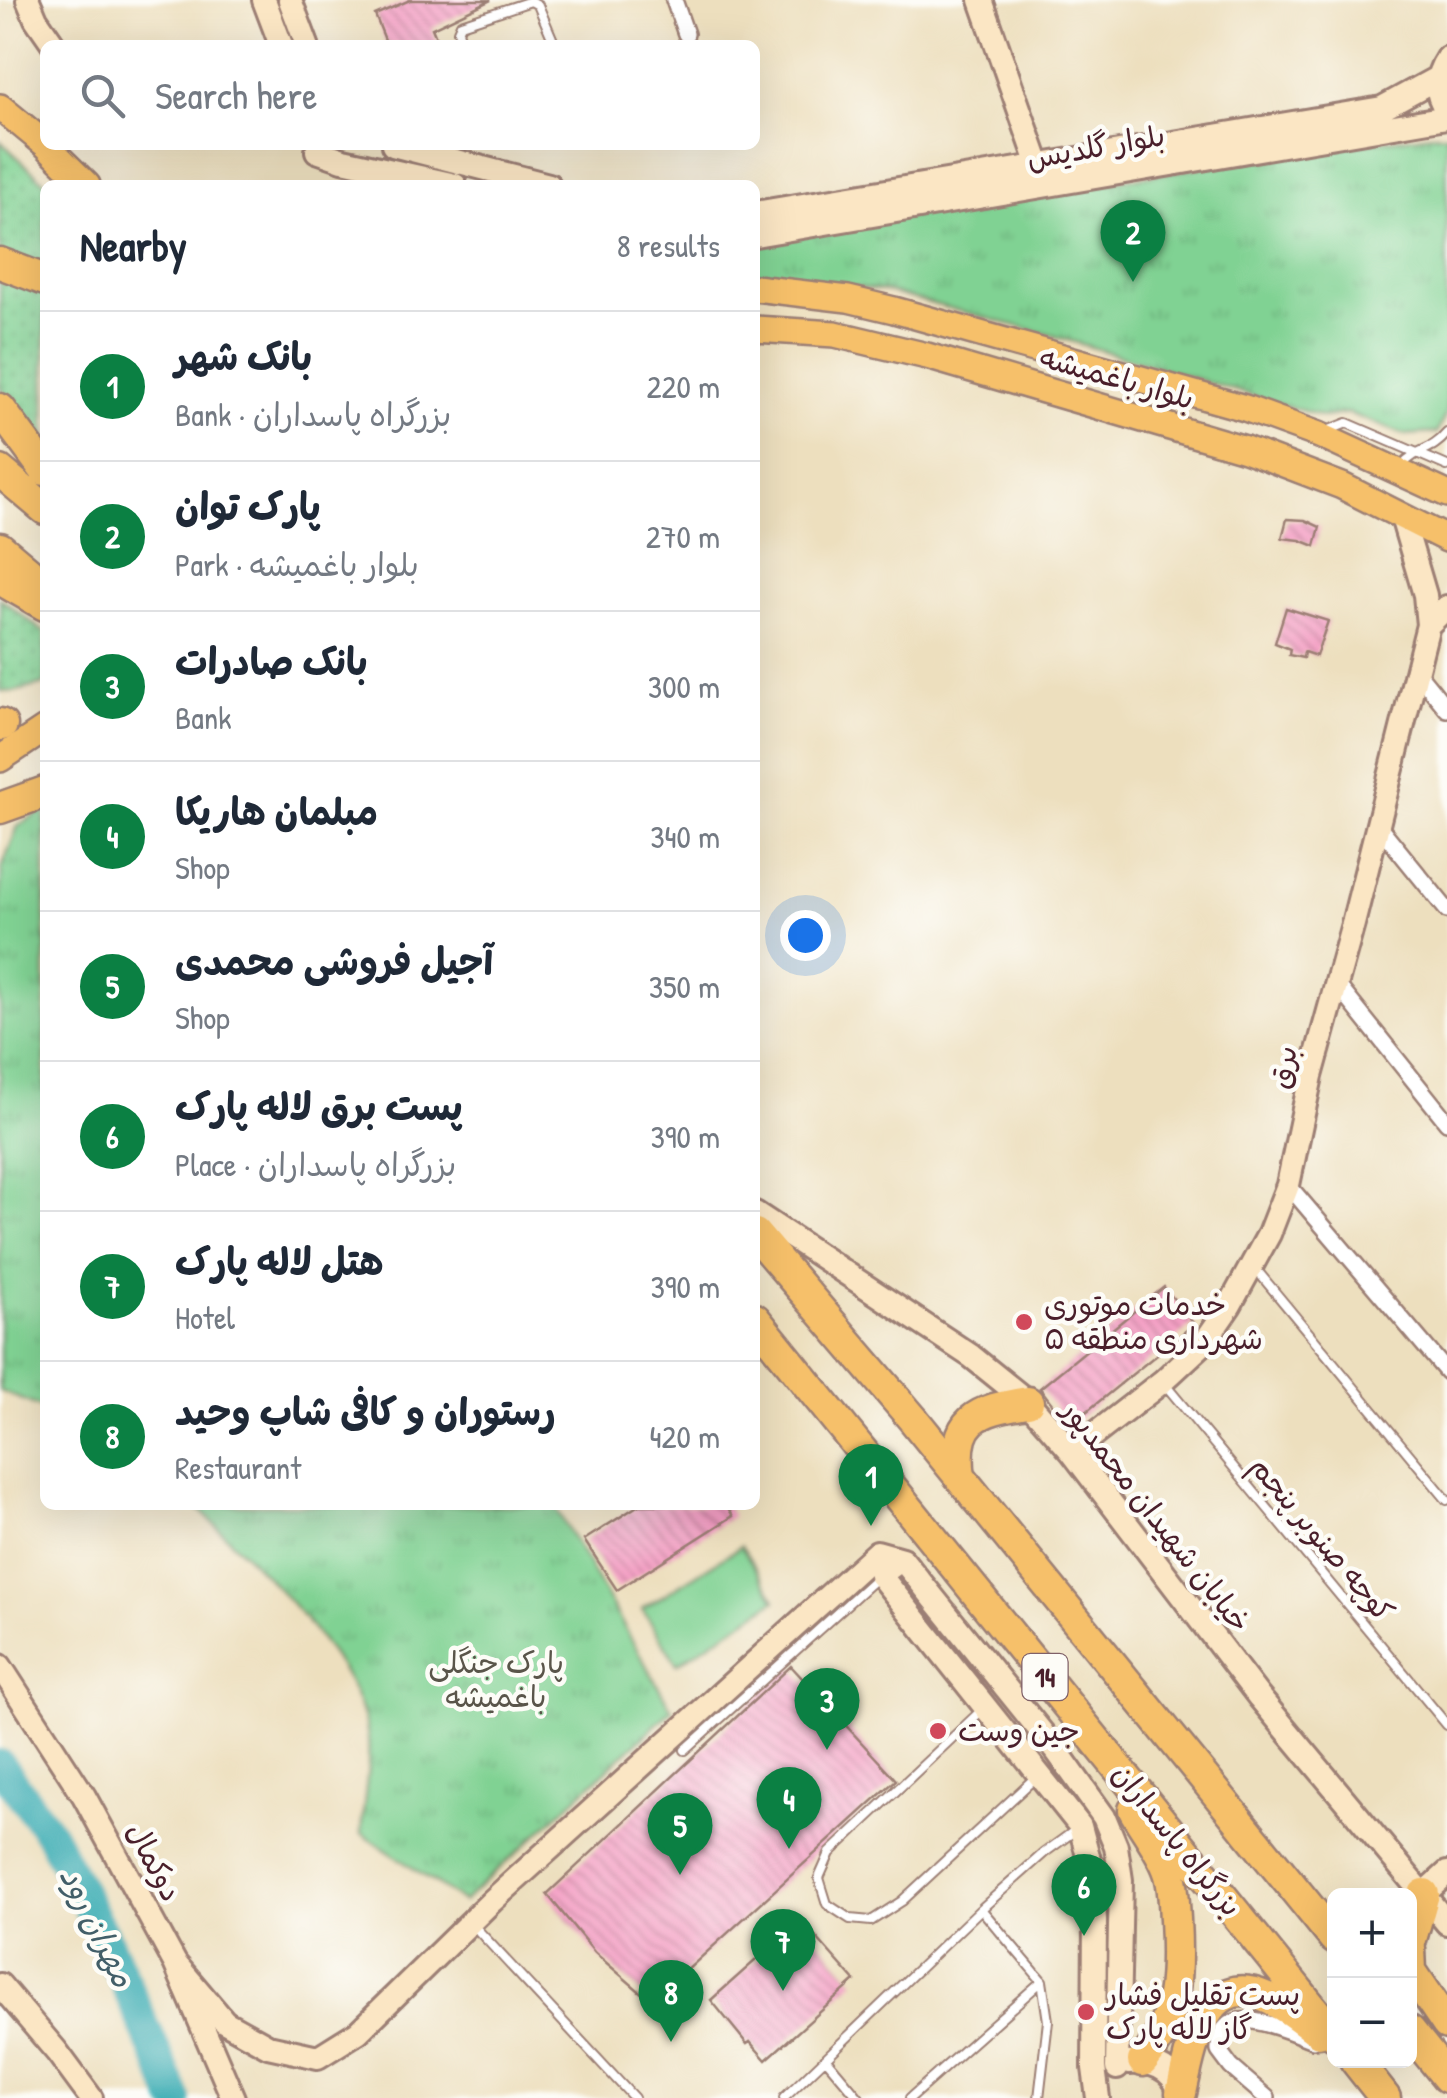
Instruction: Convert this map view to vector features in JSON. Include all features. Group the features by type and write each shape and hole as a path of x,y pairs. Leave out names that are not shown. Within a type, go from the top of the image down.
{"highway":[{"path":"0,264 40,278"},
{"path":"0,409 40,463"},
{"path":"0,471 40,505"},
{"path":"0,548 40,582"},
{"path":"0,579 40,602"},
{"path":"0,808 40,794"},
{"name":"بزرگراه پاسداران","path":"760,1240 960,1478 1327,1929"},
{"name":"بزرگراه پاسداران","path":"760,1325 1327,2033"},
{"path":"960,1478 956,1448 966,1425 979,1413 1028,1402"},
{"path":"1090,1734 1169,1872 1176,1948 1175,1992 1158,2043 1130,2065"},
{"path":"1417,1920 1424,1894"},
{"path":"1416,1978 1447,2024"},
{"path":"1181,2096 1191,2047 1202,2022 1212,2004 1236,1991 1263,1996 1327,2037"},
{"path":"1417,2040 1447,2077"},
{"path":"1361,2068 1385,2098"}],"main road":[{"path":"0,107 40,139"},
{"path":"52,150 81,180"},
{"name":"بلوار باغمیشه","path":"760,289 848,299 938,321 1245,408 1406,460 1447,494"},
{"name":"بلوار باغمیشه","path":"760,329 835,334 964,367 1245,449 1342,486 1447,539"},
{"path":"1,725 40,719"},
{"path":"0,759 40,732"}],"street":[{"path":"674,0 686,34"},
{"path":"981,0 1042,176"},
{"path":"279,40 266,6 295,1 307,40"},
{"path":"29,6 51,40"},
{"path":"1442,68 1440,99 1447,114"},
{"name":"بلوار گلدیس","path":"760,234 1382,108 1442,68"},
{"name":"بلوار گلدیس","path":"760,212 1042,176 1447,114"},
{"path":"321,150 343,160 433,180"},
{"path":"412,150 530,180"},
{"path":"1402,517 1425,595 1428,625"},
{"path":"1428,625 1447,607"},
{"name":"برق","path":"1072,1452 1204,1343 1268,1234 1288,1185 1428,625"},
{"path":"1417,672 1447,710"},
{"path":"1378,824 1447,910"},
{"path":"1336,982 1447,1122"},
{"path":"1288,1185 1447,1372"},
{"name":"خیابان شهیدان محمدپور","path":"760,1216 971,1356 1028,1402 1072,1452 1258,1697 1447,1923"},
{"path":"175,1964 225,2022 268,2046 318,2058 358,2032 470,1922 877,1552 902,1559 1056,1750 1104,1817 1116,1846 1122,1880 1130,2065"},
{"path":"902,1559 880,1575 1080,1826 1092,1871 1094,2068 1099,2098"},
{"name":"دوکمال","path":"0,1666 84,1796 175,1964 233,2098"},
{"path":"1000,1729 1017,1716 1095,1820 1122,1880"},
{"path":"1424,1894 1447,1874"},
{"path":"0,1986 91,2098"},
{"path":"1264,2098 1220,2051 1221,2033 1232,2022 1249,2019 1327,2040"},
{"path":"1099,2098 1107,2078 1130,2065 1167,2071 1181,2096"}],"lane":[{"path":"461,40 458,31 461,24 503,5 536,2 553,40"},
{"path":"1406,460 1436,446 1447,433"},
{"path":"1406,460 1447,466"},
{"path":"1252,1265 1447,1500"},
{"name":"کوچه صنوبر پنجم","path":"1162,1380 1447,1725"},
{"path":"684,1750 880,1575"},
{"path":"984,1708 830,1853 819,1878 827,1904 850,1919 872,1920 902,1901 1038,1776"},
{"path":"784,2098 980,1909 1080,1826"},
{"path":"980,1909 1042,1981 1048,2021 1039,2098"},
{"path":"470,1922 634,2098"},
{"path":"910,2098 1042,1981"},
{"path":"826,2059 859,2098"}],"green space":[{"path":"1447,134 1447,412 1437,433 1405,435 1348,413 1323,417 1051,335 884,291 760,274 760,240 1274,155"},
{"path":"0,141 43,180 40,264 0,252"},
{"path":"0,278 40,291 40,444 0,387"},
{"path":"0,598 40,629 40,685 0,691"},
{"path":"40,812 40,1407 0,1391 0,893 2,867 18,826"},
{"name":"پارک جنگلی باغمیشه","path":"200,1510 557,1510 672,1710 463,1902 361,1833 368,1742 358,1701 321,1639 270,1580"},
{"path":"741,1546 776,1600 677,1664 642,1609"}],"building":[{"path":"410,0 491,0 432,28 437,40 385,40 375,15"},
{"path":"1287,519 1305,520 1320,527 1315,546 1282,538"},
{"path":"1286,608 1328,621 1316,656 1304,652 1303,658 1289,655 1290,649 1275,643"},
{"path":"1164,1287 1194,1324 1069,1426 1040,1388"},
{"path":"631,1510 729,1510 733,1516 617,1590 584,1540"},
{"path":"791,1666 896,1780 652,2002 595,1953 547,1894"},
{"path":"801,1920 855,1981 766,2060 750,2042 747,2044 711,2000"}],"waterway":[{"name":"مهران رود","path":"0,1765 50,1834 108,1944 176,2098"}],"place":[{"name":"پارک توان","path":"1133,282"},
{"name":"خدمات موتوری شهرداری منطقه ۵","path":"1024,1322"},
{"name":"بانک شهر","path":"871,1526"},
{"name":"جین وست","path":"938,1731"},
{"name":"بانک صادرات","path":"827,1750"},
{"name":"مبلمان هاریکا","path":"789,1849"},
{"name":"آجیل فروشی محمدی","path":"680,1875"},
{"name":"پست برق لاله پارک","path":"1084,1936"},
{"name":"هتل لاله پارک","path":"783,1991"},
{"name":"پست تقلیل فشار گاز لاله پارک","path":"1086,2012"},
{"name":"رستوران و کافی شاپ وحید","path":"671,2042"}]}
